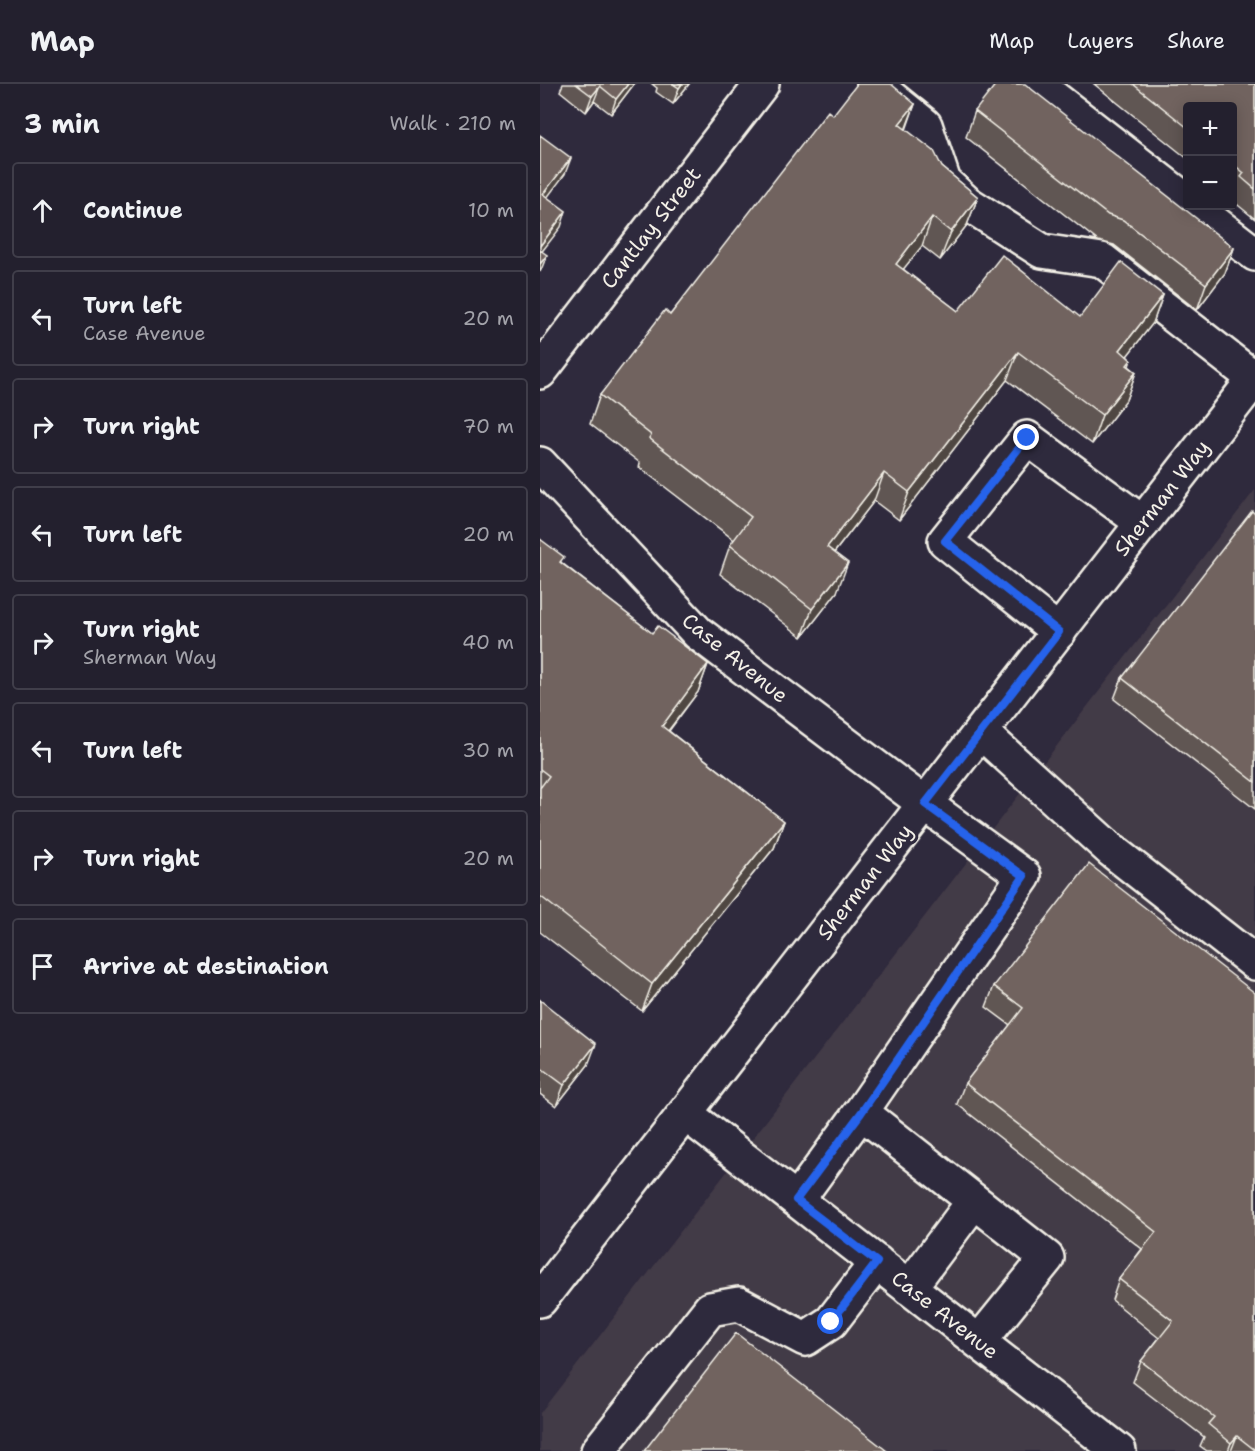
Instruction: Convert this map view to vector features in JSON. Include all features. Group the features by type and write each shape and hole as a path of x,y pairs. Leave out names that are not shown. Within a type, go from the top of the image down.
{"street":[{"name":"Cantlay Street","path":"540,372 762,84"},
{"path":"874,84 925,125 944,182 967,203 1042,251 1102,260 1255,379"},
{"path":"1036,84 1183,198"},
{"path":"1197,210 1255,254"},
{"name":"Sherman Way","path":"540,1300 1255,379"},
{"path":"1059,632 945,541 1027,438 1143,523"},
{"name":"Case Avenue","path":"540,464 698,633 1024,876 861,1113"},
{"path":"981,732 1111,850 1255,963"},
{"path":"796,1200 861,1113 1047,1258 979,1342"},
{"name":"Case Avenue","path":"686,1114 1119,1451"},
{"path":"909,1288 974,1201"},
{"path":"598,1451 710,1309 739,1304 805,1339 831,1322 877,1262"}],"shaded area":[{"path":"1255,490 1255,1451 540,1451 540,1413"}],"building":[{"path":"576,84 628,84 616,99 600,86 592,96"},
{"path":"857,84 891,84 915,104 899,124 934,151 942,167 978,197 951,232 932,217 896,264 958,311 1002,255 1080,317 1121,262 1163,295 1120,350 1131,360 1127,365 1136,372 1102,415 1018,352 909,492 884,473 827,547 848,563 812,609 730,545 751,517 649,438 651,435 600,395 665,310 670,315 828,111 833,115"},
{"path":"996,84 1025,84 1234,248 1206,284 1123,220 1108,215 975,111"},
{"path":"1133,84 1255,84 1255,189 1241,177 1244,173 1237,167 1237,102 1183,102 1183,124"},
{"path":"540,135 571,158 543,194 566,211 540,246"},
{"path":"540,250 547,255 540,264"},
{"path":"1252,511 1255,514 1255,782 1122,678"},
{"path":"540,539 564,557 560,562 652,633 658,626 708,664 662,726 784,821 652,984 540,896 540,788 549,776 540,769"},
{"path":"1089,864 1255,993 1255,1450 1237,1436 1231,1443 1208,1424 1214,1417 1141,1361 1173,1321 1119,1279 1156,1232 965,1083 1023,1008 994,986"},
{"path":"540,1000 596,1044 564,1085 540,1067"},
{"path":"736,1333 887,1451 644,1451"}],"route":[{"path":"831,1322 877,1262 796,1200 861,1113 1024,876 925,804 1059,632 945,541 1027,438"}]}
